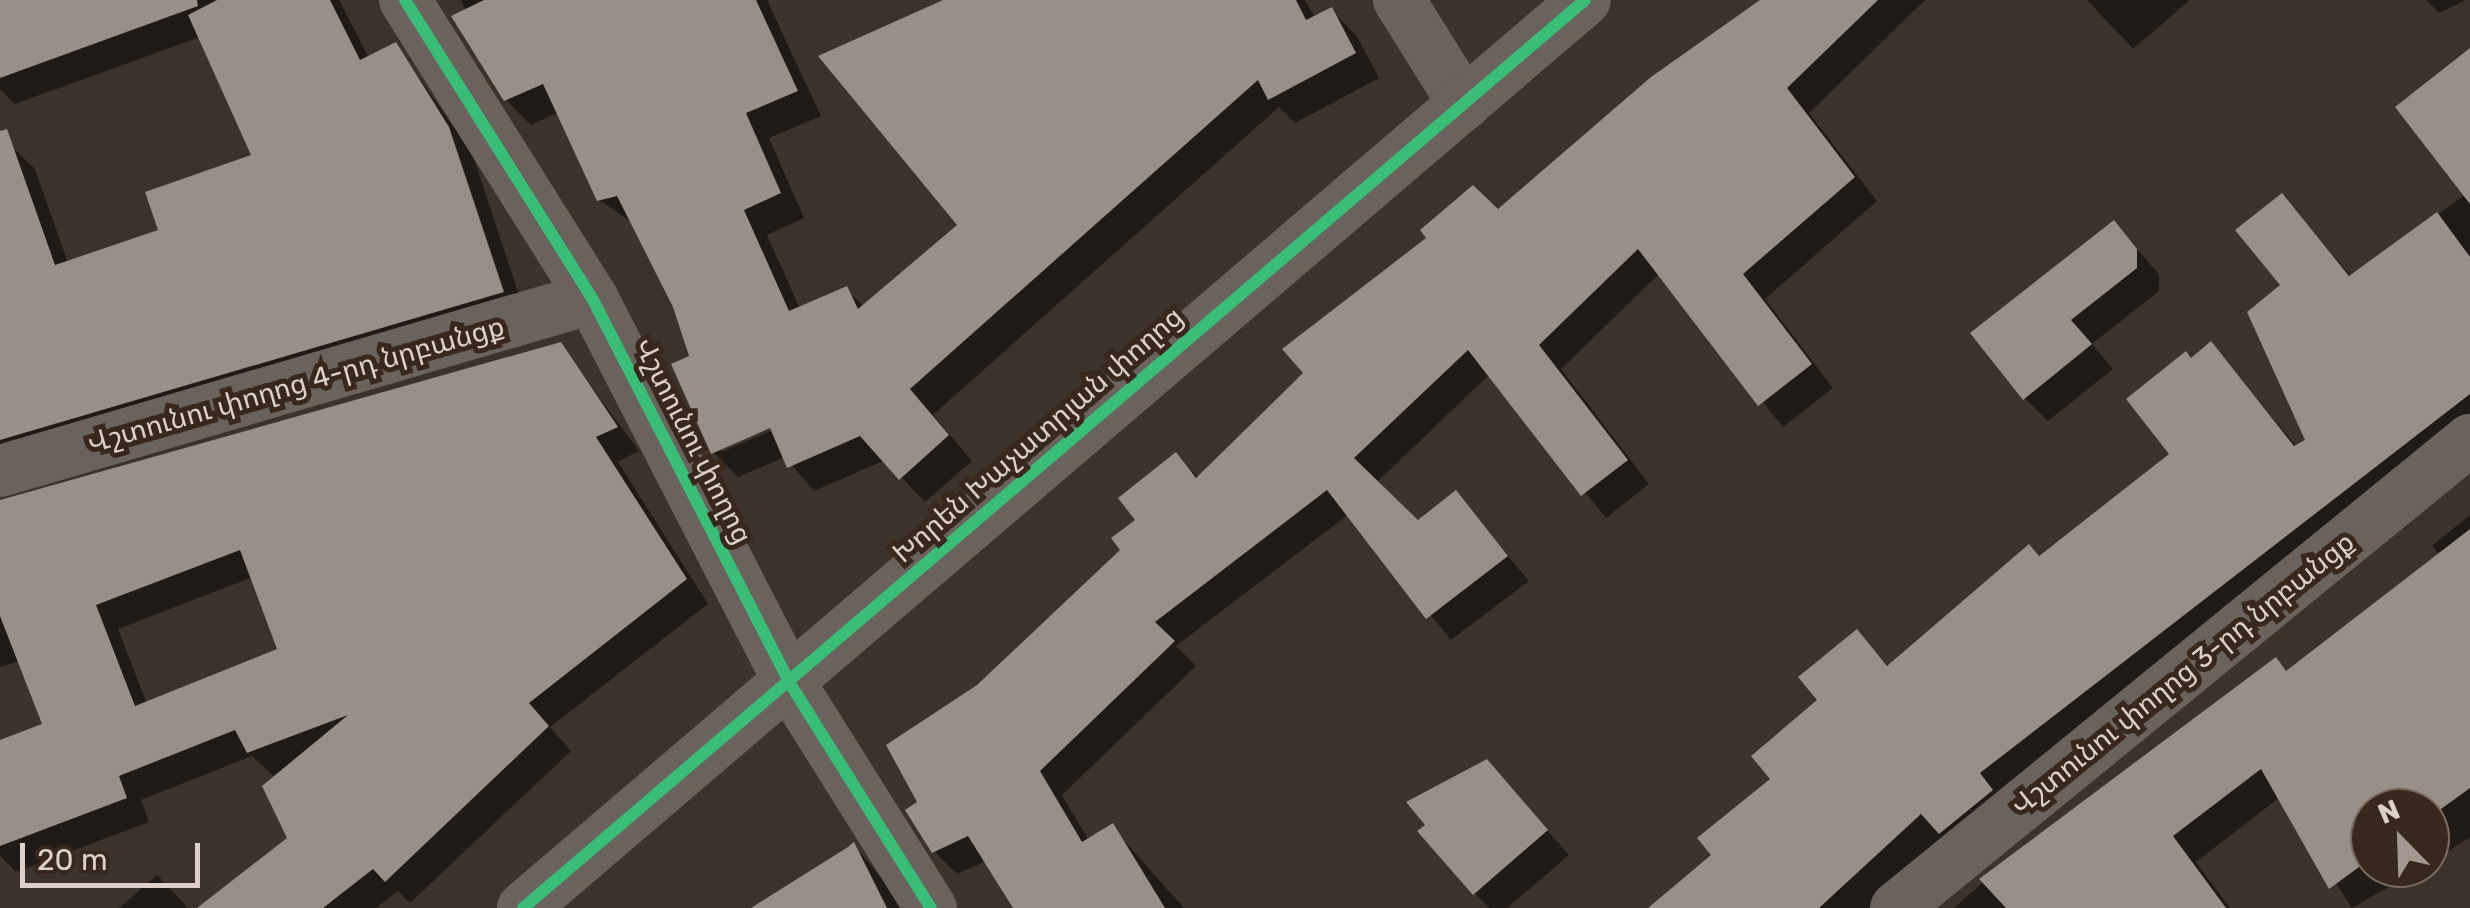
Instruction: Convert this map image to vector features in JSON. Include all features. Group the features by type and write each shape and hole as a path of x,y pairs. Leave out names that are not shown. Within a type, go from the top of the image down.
{"street":[{"name":"Վշտունու փողոց","path":"405,0 592,298 789,682 932,908"},
{"path":"1399,0 1464,104"},
{"name":"Խորեն Խաչատրյան փողոց","path":"523,908 1585,0"},
{"name":"Վշտունու փողոց 4-րդ նրբանցք","path":"0,471 592,298"},
{"name":"Վշտունու փողոց 3-րդ նրբանցք","path":"1896,908 2470,440"}],"building":[{"path":"0,0 197,0 198,6 0,78"},
{"path":"217,0 330,0 360,60 396,42 449,127 504,292 0,440 0,131 7,129 55,265 158,230 145,192 251,155 188,15"},
{"path":"484,0 756,0 798,91 746,113 781,193 744,210 789,311 847,286 858,309 957,225 818,56 943,0 1296,0 1306,20 1332,7 1356,53 1268,100 1258,80 910,389 949,435 899,480 860,436 787,468 770,428 711,454 671,364 689,356 673,307 617,196 597,201 543,84 504,101 451,16"},
{"path":"1760,0 1878,0 1787,88 1855,177 1743,274 1812,364 1758,406 1638,249 1539,345 1628,460 1581,496 1468,350 1354,458 1418,520 1456,490 1508,556 1426,619 1327,490 1155,622 1175,641 1040,771 1082,842 1113,823 1165,908 1013,908 968,836 932,853 905,810 917,802 886,745 977,685 1120,550 1111,538 1135,520 1118,498 1176,452 1196,478 1303,373 1282,349 1426,238 1420,230 1473,185 1498,209 1651,77"},
{"path":"2470,48 2470,204 2395,107"},
{"path":"2282,193 2349,276 2437,212 2470,257 2470,394 1980,773 1993,790 1939,834 1921,814 1819,908 1648,908 1711,855 1697,838 1770,779 1751,756 1817,700 1798,677 1857,629 1887,666 2029,544 2039,556 2169,454 2126,399 2186,351 2191,358 2211,341 2294,446 2305,440 2247,312 2280,285 2235,230"},
{"path":"2114,220 2137,249 2137,268 2071,320 2092,344 2023,400 1970,333"},
{"path":"561,342 618,427 596,437 687,579 529,703 549,726 385,882 373,869 323,908 197,908 287,838 262,786 348,715 247,753 235,730 119,776 127,798 0,846 0,740 42,724 0,616 0,500","holes":["240,550 277,649 135,706 96,605"]},
{"path":"2470,529 2470,788 2450,802 2450,788 2350,788 2350,874 2329,889 2261,769 2173,836 2226,908 2006,908 1979,879 2276,657 2286,671"},
{"path":"1487,759 1548,830 1473,895 1417,831 1425,825 1406,802"},
{"path":"854,842 887,908 751,908 848,847"}],"cycle path":[{"path":"405,0 592,298 789,682 931,908"},
{"path":"523,908 1585,0"}]}
